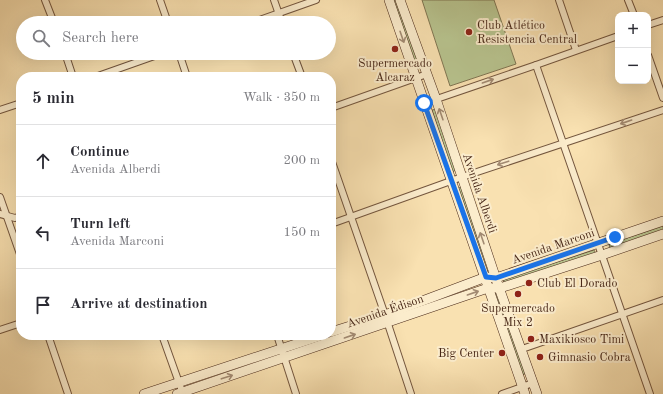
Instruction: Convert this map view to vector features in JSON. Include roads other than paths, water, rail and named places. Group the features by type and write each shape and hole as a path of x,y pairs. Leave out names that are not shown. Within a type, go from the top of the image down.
{"main road":[{"name":"Avenida Alberdi","path":"389,0 524,390"},
{"name":"Avenida Alberdi","path":"400,0 436,99 496,278 537,394"},
{"name":"Avenida Marconi","path":"496,278 663,221"},
{"name":"Avenida Marconi","path":"488,288 500,288 663,234"},
{"name":"Avenida Édison","path":"336,338 387,319 486,277 496,278"},
{"name":"Avenida Édison","path":"336,331 387,319 488,288"},
{"path":"144,394 308,340"},
{"name":"Avenida Édison","path":"181,393 332,340"}],"street":[{"path":"45,0 51,16"},
{"path":"160,0 166,16"},
{"path":"274,0 279,14"},
{"path":"273,16 316,0"},
{"path":"559,0 576,50"},
{"path":"628,0 633,12"},
{"path":"651,24 663,20"},
{"path":"424,103 615,37"},
{"path":"67,60 71,72"},
{"path":"109,72 143,60"},
{"path":"181,60 185,72"},
{"path":"296,60 300,72"},
{"path":"651,64 663,98"},
{"path":"536,65 650,394"},
{"path":"336,106 427,74"},
{"path":"0,110 16,105"},
{"path":"336,222 452,182 462,177 663,110"},
{"path":"336,174 387,319 411,394"},
{"path":"0,197 3,215 16,245"},
{"path":"3,215 16,218"},
{"path":"522,349 663,300"},
{"path":"0,330 16,325"},
{"path":"50,340 68,394"},
{"path":"164,340 179,382 181,393"},
{"path":"278,340 296,394"},
{"path":"502,394 524,390 533,382"}],"place":[{"name":"Club Atlético Resistencia Central","path":"469,32"},
{"name":"Supermercado Alcaraz","path":"395,49"},
{"name":"Club El Dorado","path":"529,283"},
{"name":"Supermercado Mix 2","path":"518,294"},
{"name":"Maxikiosco Timi","path":"531,339"},
{"name":"Big Center","path":"502,353"},
{"name":"Gimnasio Cobra","path":"540,357"}]}
